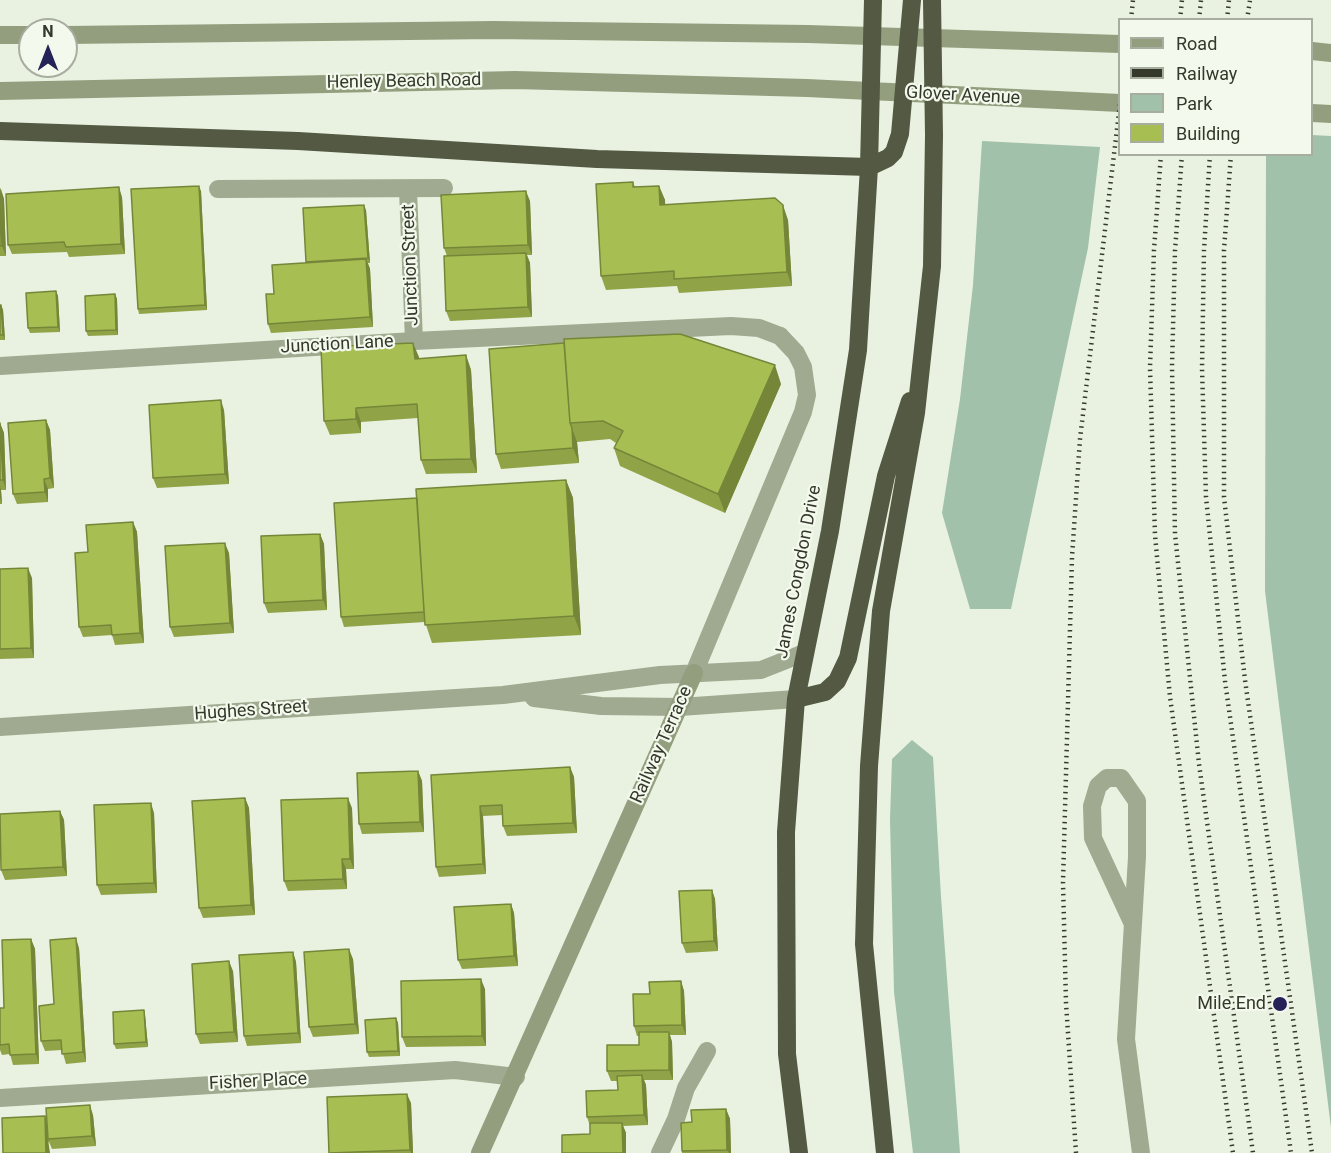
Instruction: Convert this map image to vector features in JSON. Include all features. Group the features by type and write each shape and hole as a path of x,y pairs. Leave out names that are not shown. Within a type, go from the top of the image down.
{"highway":[{"name":"James Congdon Drive","path":"799,1153 787,1054 786,832 796,699 830,531 858,350 870,167 873,1"},
{"path":"0,131 298,141 597,159 870,167 888,158 894,152 900,134 912,1"},
{"path":"885,1153 864,944 869,766 882,611 924,362 932,266 934,135 932,2"},
{"path":"796,699 825,692 837,681 848,658 895,439 924,362"}],"main road":[{"path":"78,35 494,30 808,34 1118,44"},
{"path":"0,35 18,35"},
{"path":"1313,51 1331,53"},
{"name":"Henley Beach Road","path":"0,91 515,80 807,88"},
{"name":"Glover Avenue","path":"807,88 1118,103"},
{"path":"1313,113 1331,114"},
{"name":"Railway Terrace","path":"480,1153 516,1077 694,672"}],"street":[{"path":"218,189 408,190 444,188"},
{"name":"Junction Street","path":"408,190 414,341"},
{"name":"Junction Lane","path":"0,366 414,341 732,326 759,328 780,336"},
{"name":"Railway Terrace","path":"694,672 804,412 807,394 803,367 796,353 780,336"},
{"name":"Hughes Street","path":"0,727 503,695 694,672 727,674 762,670 804,653"},
{"name":"Hughes Street","path":"503,695 601,706 680,707 796,699"},
{"path":"1132,922 1093,838 1092,806 1098,786 1107,778 1120,778 1137,801 1137,857 1126,1039 1141,1153"},
{"path":"660,1153 676,1119 686,1088 707,1051"},
{"name":"Fisher Place","path":"0,1098 455,1070 516,1077"}],"green space":[{"path":"1313,135 1331,136 1331,1128 1265,591 1266,156 1313,156"},
{"path":"982,141 1100,147 1088,248 1011,609 970,609 942,513 960,399 973,285"},
{"path":"912,740 933,757 960,1153 913,1153 894,992 890,819 892,759"}],"building":[{"path":"633,182 633,187 659,186 660,205 775,198 783,205 787,272 674,279 674,271 601,276 596,184"},
{"path":"199,186 205,305 138,309 131,189"},
{"path":"119,187 121,244 66,247 64,242 8,245 6,194"},
{"path":"0,189 2,246 0,246"},
{"path":"526,191 528,245 444,248 441,195"},
{"path":"364,205 368,258 306,262 303,208"},
{"path":"526,253 528,307 446,311 444,256"},
{"path":"366,259 370,317 268,324 266,294 274,294 272,265"},
{"path":"56,291 58,327 28,328 26,293"},
{"path":"115,294 116,330 86,331 85,296"},
{"path":"1,305 3,335 0,335"},
{"path":"680,334 775,365 718,494 614,448 623,431 603,421 570,423 564,339"},
{"path":"413,343 415,359 466,355 471,459 421,460 417,404 356,408 356,419 324,421 321,347"},
{"path":"564,343 573,448 496,454 489,349"},
{"path":"221,400 225,474 153,478 149,405"},
{"path":"46,420 50,478 44,479 45,492 13,494 8,423"},
{"path":"0,423 3,480 0,480"},
{"path":"566,480 574,616 425,625 416,489"},
{"path":"417,498 424,612 341,617 334,503"},
{"path":"133,522 140,633 112,635 111,625 79,627 75,553 88,552 86,525"},
{"path":"320,534 323,600 264,603 261,536"},
{"path":"225,543 230,623 170,627 165,546"},
{"path":"28,568 31,648 0,649 0,569"},
{"path":"570,767 573,823 503,826 502,805 480,806 483,864 436,867 431,775"},
{"path":"418,771 420,822 359,824 357,773"},
{"path":"245,798 251,905 199,908 192,801"},
{"path":"348,798 350,859 342,859 343,879 284,881 281,800"},
{"path":"151,803 154,883 97,885 94,805"},
{"path":"60,811 63,867 1,870 0,814"},
{"path":"712,890 714,941 682,943 679,891"},
{"path":"511,904 514,956 458,960 454,907"},
{"path":"76,938 83,1052 62,1054 61,1040 41,1041 39,1006 54,1004 50,940"},
{"path":"31,939 36,1054 10,1055 9,1044 0,1045 0,1008 4,1008 2,940"},
{"path":"349,949 355,1024 309,1027 304,952"},
{"path":"293,952 298,1033 244,1036 239,955"},
{"path":"229,961 234,1032 196,1034 192,964"},
{"path":"481,979 482,1036 402,1037 401,981"},
{"path":"681,981 682,1025 634,1026 633,994 650,994 649,982"},
{"path":"144,1010 146,1042 114,1044 113,1012"},
{"path":"396,1018 398,1051 367,1052 365,1020"},
{"path":"639,1032 669,1032 669,1070 607,1071 607,1045 639,1045"},
{"path":"642,1075 644,1115 587,1117 586,1091 618,1090 617,1076"},
{"path":"407,1094 410,1150 329,1153 327,1097"},
{"path":"90,1105 92,1136 48,1139 46,1108"},
{"path":"726,1109 727,1150 682,1151 681,1123 692,1122 691,1110"},
{"path":"45,1116 46,1153 3,1153 2,1118"},
{"path":"590,1123 622,1123 623,1153 562,1153 562,1135 590,1134"}],"railway":[{"path":"1131,18 1133,0"},
{"path":"1180,18 1182,0"},
{"path":"1199,18 1201,0"},
{"path":"1227,18 1229,0"},
{"path":"1247,18 1250,0"},
{"path":"1076,1153 1066,1003 1063,882 1072,557 1080,439 1118,121"},
{"path":"1161,156 1154,250 1150,368 1155,535 1170,697 1233,1153"},
{"path":"1182,156 1175,251 1172,367 1175,534 1199,764 1253,1153"},
{"path":"1210,156 1204,250 1202,369 1206,497 1225,681 1291,1153"},
{"path":"1231,156 1224,250 1224,497 1245,680 1312,1153"}],"place":[{"name":"Mile End","path":"1280,1004"}]}
